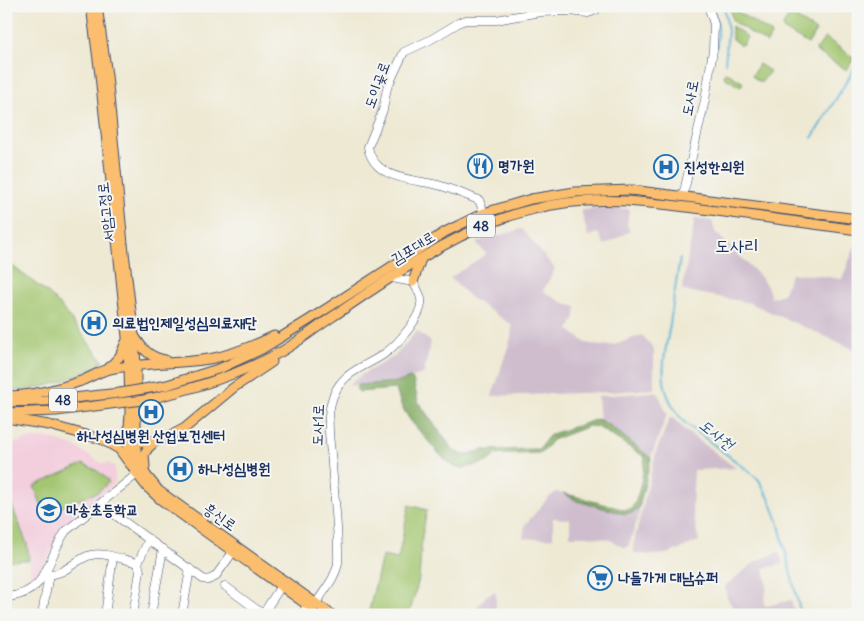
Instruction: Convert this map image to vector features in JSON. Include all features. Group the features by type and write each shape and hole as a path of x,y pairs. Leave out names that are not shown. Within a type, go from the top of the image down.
{"main road":[{"name":"서암고정로","path":"91,6 133,365 133,414"},
{"name":"서암고정로","path":"98,6 107,75 130,336"},
{"name":"김포대로","path":"6,402 45,401 120,393 167,385 221,368 262,349 304,324 445,232 484,213 531,199 575,192 631,190 858,220"},
{"name":"김포대로","path":"6,412 56,410 144,400 210,383 249,368 279,353 455,238 488,223 552,204 619,201 654,203 858,230"},
{"path":"413,282 421,259"},
{"path":"6,396 56,388 107,370 133,365 209,359 241,350 304,324"},
{"path":"6,418 49,425 101,439 158,440 185,428 233,388 287,354 311,331"},
{"path":"107,370 120,356 130,336 150,355 172,362"},
{"name":"흥신로","path":"133,414 131,441 139,472 146,487 322,615"},
{"path":"101,439 119,449 139,472 144,454 158,440"},
{"name":"흥신로","path":"131,441 137,458 139,472 160,491 311,608 332,615"}],"street":[{"name":"도이곶로","path":"488,223 478,200 442,187 385,172 380,169 369,153 368,148 388,88 404,52 425,43 466,20 496,20 550,11 588,13 596,10 598,6"},
{"name":"도사로","path":"683,196 705,100 713,50 714,24 708,6"},
{"path":"392,278 413,282"},
{"name":"도사1로","path":"302,615 311,608 333,576 338,563 329,427 331,401 346,377 357,368 388,351 413,322 420,311 422,303 413,282"},
{"path":"42,615 47,574 60,540 66,531 139,472"},
{"path":"100,504 204,579 211,579 234,552"},
{"path":"133,615 140,572 138,563 149,539"},
{"path":"151,615 163,549"},
{"path":"7,615 7,597 20,595 31,590 47,574 66,570 88,556 100,554 138,563"},
{"path":"105,615 113,557"},
{"path":"182,615 190,569"},
{"path":"225,586 264,614 281,586"}],"shaded area":[{"path":"629,209 627,225 630,231 604,245 598,233 588,237 581,210"},
{"path":"695,218 712,221 715,232 760,276 768,288 771,298 783,294 791,274 842,279 858,238 858,351 750,303 682,290"},
{"path":"522,229 555,269 543,291 560,301 576,307 575,317 569,330 586,343 600,346 614,345 642,335 654,349 654,389 492,396 511,338 512,325 471,298 450,278 486,254 476,242"},
{"path":"417,331 431,342 424,373 399,382 348,386 361,375 395,356"},
{"path":"658,393 667,414 651,457 600,420 598,396"},
{"path":"670,418 674,419 686,431 736,468 694,470 692,509 699,541 670,553 657,555 637,554 633,551 633,546 656,452"},
{"name":"마송초등학교","path":"27,439 53,439 74,446 101,463 109,463 115,467 115,483 61,530 40,573 32,583 24,536 6,491 6,471 9,467 6,456 11,454 11,444"},
{"path":"556,492 563,493 577,501 625,514 632,513 639,508 639,514 629,545 625,548 608,539 570,536 570,519 553,518 553,538 523,538 525,525 548,498"},
{"path":"779,552 783,564 764,568 767,585 764,604 766,606 791,600 795,615 738,615 727,598 725,586 755,562"},
{"path":"496,591 496,615 470,615 487,595"}],"green space":[{"path":"730,7 771,33 767,43 735,23 732,20"},
{"path":"792,15 816,31 808,44 783,29 789,16"},
{"path":"732,26 747,37 743,44 740,45 732,39"},
{"path":"826,38 854,58 847,70 817,52 816,50"},
{"path":"759,64 770,71 761,83 752,76"},
{"path":"725,73 743,83 740,87 724,77"},
{"path":"6,261 59,304 102,360 102,364 57,383 32,389 6,391"},
{"path":"410,378 413,379 418,402 454,451 464,455 482,450 539,449 552,434 598,419 609,425 651,458 639,508 632,513 625,514 577,501 563,493 625,510 631,508 635,502 641,483 645,457 598,427 589,426 552,440 542,453 495,455 489,461 481,464 463,468 454,467 441,456 410,420 402,407 396,390 359,392 356,389 358,385 399,382"},
{"path":"6,425 12,443 11,454 6,456"},
{"path":"83,464 98,471 109,482 98,492 45,514 34,486"},
{"path":"6,491 27,544 29,560 6,561"},
{"path":"409,505 427,510 422,536 419,579 409,615 368,615 382,556 398,559"}],"waterway":[{"path":"712,6 718,25 717,47"},
{"path":"724,6 728,31 725,63"},
{"path":"812,138 858,63"},
{"path":"705,119 707,109"},
{"name":"도사천","path":"680,259 665,352 665,388 675,411 685,423 759,480 769,498 778,521 801,615"}],"place":[{"name":"명가원","path":"480,166"},
{"name":"진성한의원","path":"666,167"},
{"name":"의료법인제일성심의료재단","path":"94,323"},
{"name":"하나성심병원 산업보건센터","path":"151,412"},
{"name":"하나성심병원","path":"180,469"},
{"name":"마송초등학교","path":"49,510"},
{"name":"나들가게 대남슈퍼","path":"600,578"}],"district":[{"name":"도사리","path":"737,246"}]}
